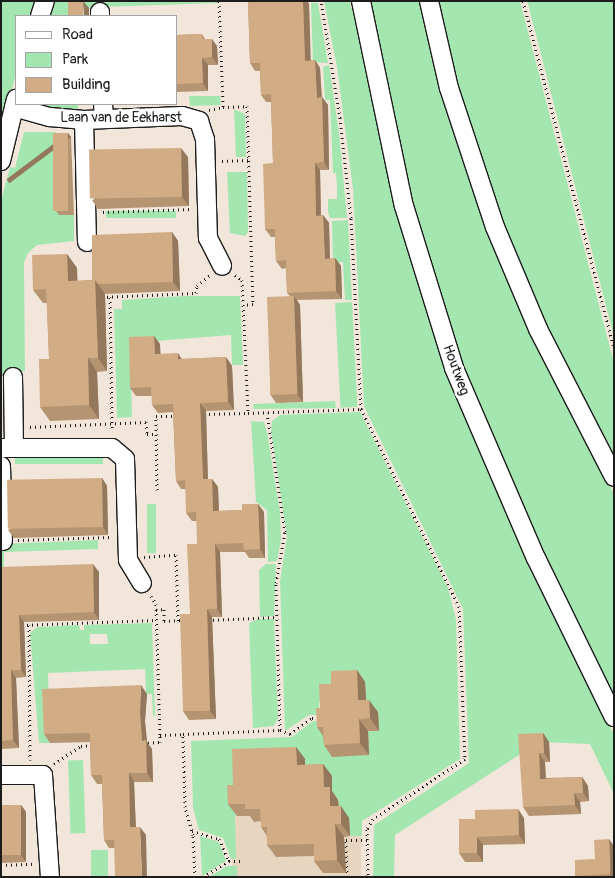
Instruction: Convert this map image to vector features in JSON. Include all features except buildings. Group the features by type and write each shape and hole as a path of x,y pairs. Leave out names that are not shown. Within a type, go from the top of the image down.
{"street":[{"path":"40,15 44,1"},
{"name":"Houtweg","path":"361,1 404,206 454,368 536,558 614,717"},
{"path":"429,1 449,88 492,219 538,329 614,477"},
{"name":"Laan van de Eekharst","path":"1,161 15,103"},
{"name":"Laan van de Eekharst","path":"20,105 50,117 84,120 104,112 182,116 199,121 205,139 208,238 222,266"},
{"path":"84,120 87,242"},
{"path":"13,377 14,428 8,448 112,448 125,459 128,558 142,583"},
{"path":"1,466 4,541"},
{"path":"1,775 37,775 48,870"}],"path":[{"path":"219,1 223,107 247,106 253,304 243,305"},
{"path":"321,1 340,118 351,218 361,409 459,606 465,759 373,819 367,829 368,877"},
{"path":"523,1 614,349"},
{"path":"206,162 248,160"},
{"path":"98,212 207,209"},
{"path":"100,297 196,293 197,286 222,266 242,280 248,413"},
{"path":"110,297 112,448"},
{"path":"202,414 361,409"},
{"path":"268,413 284,532 276,583 280,730"},
{"path":"157,490 156,416 184,415"},
{"path":"14,428 146,422 147,434 156,434"},
{"path":"4,541 128,537"},
{"path":"128,558 176,555 178,621"},
{"path":"141,743 160,742 156,610 142,583"},
{"path":"156,610 164,609 164,621 188,620"},
{"path":"198,620 277,617"},
{"path":"20,625 156,620"},
{"path":"28,625 37,775"},
{"path":"160,732 160,735 280,730 290,734 312,718 323,717"},
{"path":"182,734 185,807 192,831 195,877"},
{"path":"37,775 82,746 101,745"},
{"path":"192,831 219,839 229,861"},
{"path":"347,877 346,840 367,840"},
{"path":"203,877 229,861 241,861"},
{"path":"1,865 48,870"}],"shaded area":[{"path":"308,745 361,808 361,877 232,877 231,746"}],"green space":[{"path":"1,1 35,1 30,15 15,15 15,77 1,132"},
{"path":"53,1 217,1 217,3 74,8 74,15 47,15"},
{"path":"324,1 350,1 351,8 355,7 396,210 436,341 505,511 614,735 614,794 590,744 539,742 395,835 394,877 373,877 374,825 469,763 463,609 364,406 353,189 337,67"},
{"path":"370,1 425,1 536,346 614,494 614,698 524,511 458,356 413,213"},
{"path":"434,1 520,1 614,363 614,460 564,369 486,190"},
{"path":"527,1 614,1 614,337 529,8"},
{"path":"311,3 318,3 328,63 313,62"},
{"path":"329,65 339,133 347,218 330,218 328,213 328,199 337,199 336,173 333,173 330,100 325,100 323,67"},
{"path":"189,96 220,96 221,105 190,106"},
{"path":"40,105 78,105 76,112 45,108"},
{"path":"234,109 245,114 246,157 236,157"},
{"path":"24,132 56,132 59,215 74,215 74,241 37,245 28,253 24,263 25,371 1,375 1,201 10,167 15,168"},
{"path":"227,172 247,172 248,232 245,236 230,233"},
{"path":"106,211 176,211 176,218 106,218"},
{"path":"348,220 352,300 345,300 343,262 333,262 332,221"},
{"path":"184,296 240,296 243,365 232,365 231,335 130,343 132,417 117,418 114,309 122,309 122,300"},
{"path":"352,302 357,407 341,408 335,303"},
{"path":"335,401 336,408 254,409 253,404"},
{"path":"360,412 448,588 456,619 460,759 362,821 362,836 350,836 349,818 339,813 338,800 235,816 236,859 231,859 223,838 199,830 193,808 191,741 292,737 313,721 325,721 369,755 365,681 328,702 319,702 319,715 309,715 285,731 280,581 287,536 271,431 272,421 280,415"},
{"path":"251,421 264,422 267,432 280,512 281,540 277,561 268,562 267,510 256,502"},
{"path":"15,458 103,458 103,464 15,464"},
{"path":"147,504 156,504 156,553 147,553"},
{"path":"98,540 98,549 4,552 4,580 1,580 1,544"},
{"path":"266,564 276,564 274,616 260,617 259,570"},
{"path":"258,619 274,619 278,718 274,726 253,728 249,623"},
{"path":"152,623 155,716 153,716 152,694 146,694 145,669 48,673 50,743 39,743 30,633 37,627 79,625 80,630 84,630 84,625","holes":["90,634 107,634 108,644 90,644"]},
{"path":"83,760 86,833 71,833 68,761"},
{"path":"200,836 219,842 226,861 202,876"},
{"path":"91,850 108,850 108,877 91,877"},
{"path":"227,866 237,866 237,877 209,877"}]}
